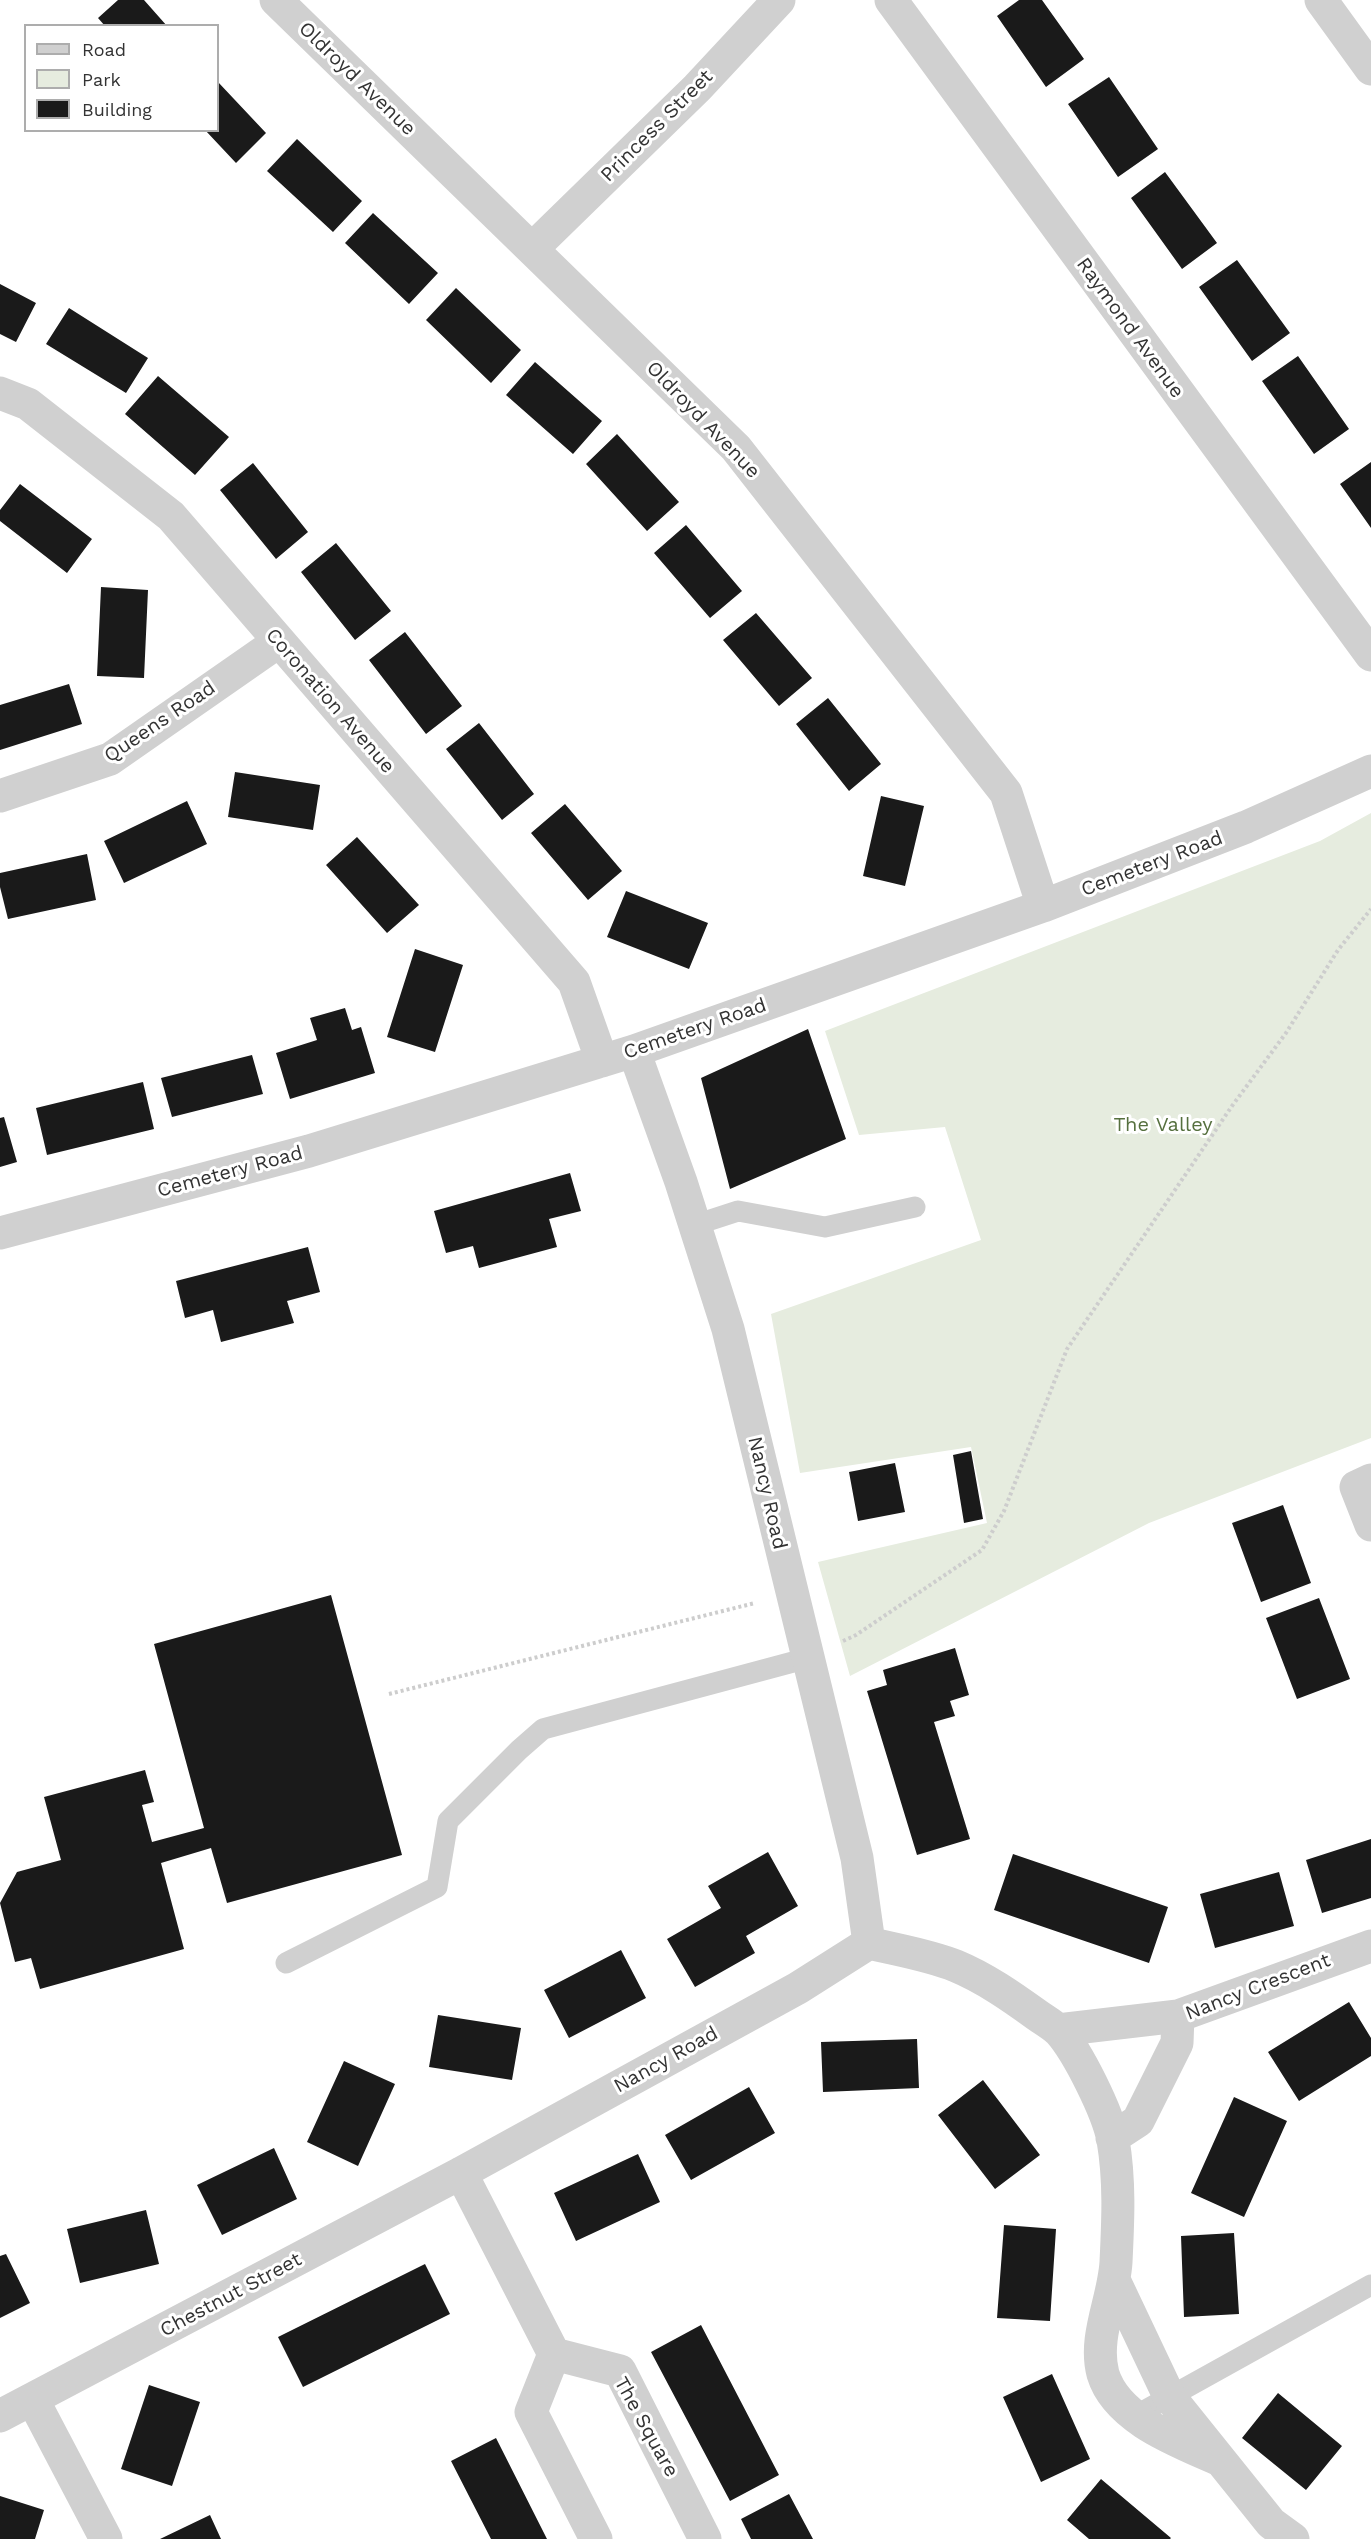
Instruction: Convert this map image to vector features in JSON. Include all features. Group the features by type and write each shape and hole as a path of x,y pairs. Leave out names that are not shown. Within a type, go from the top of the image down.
{"street":[{"name":"Oldroyd Avenue","path":"276,0 736,448 1006,793 1043,906"},
{"name":"Princess Street","path":"532,249 697,88 779,0"},
{"name":"Raymond Avenue","path":"891,0 1371,655"},
{"path":"1321,0 1371,69"},
{"name":"Coronation Avenue","path":"0,393 28,404 171,516 574,982 602,1061"},
{"name":"Queens Road","path":"0,796 110,759 278,642"},
{"name":"Cemetery Road","path":"0,1233 309,1151 634,1051 1043,906 1246,827 1371,771"},
{"name":"Nancy Road","path":"461,2173 798,1988 868,1943 857,1858 728,1329 695,1225 634,1051"},
{"path":"1371,1480 1356,1487 1371,1525"},
{"path":"868,1943 956,1966 1008,1993 1058,2030 1091,2082 1112,2138 1119,2205 1115,2282 1100,2338 1103,2374 1120,2404 1135,2416 1172,2439 1220,2460"},
{"name":"Nancy Crescent","path":"1112,2138 1138,2121 1176,2043 1178,2016 1371,1946"},
{"path":"1058,2030 1178,2016"},
{"path":"461,2173 555,2354 531,2412 596,2539"},
{"name":"Chestnut Street","path":"0,2416 461,2173"},
{"path":"1115,2282 1169,2396 1280,2534"},
{"name":"The Square","path":"555,2354 620,2371 705,2539"},
{"path":"33,2400 106,2539"}],"lane":[{"path":"695,1225 738,1211 825,1227 915,1207"},
{"path":"286,1963 437,1887 448,1821 543,1729 808,1658"},
{"path":"1135,2416 1371,2285"}],"path":[{"path":"808,1658 856,1635 982,1550 1004,1511 1067,1349 1232,1107 1286,1033 1338,950 1371,909"},
{"path":"389,1694 791,1594"}],"green space":[{"name":"The Valley","path":"1371,813 1371,1438 1149,1523 850,1676 818,1562 987,1523 971,1447 800,1473 771,1314 981,1240 945,1127 859,1135 825,1031 1320,841"}],"building":[{"path":"118,0 144,0 165,24 103,24 98,18"},
{"path":"1019,0 1042,0 1084,59 1046,87 997,16"},
{"path":"1109,77 1158,149 1118,177 1068,104"},
{"path":"219,83 266,133 236,163 207,132 219,132"},
{"path":"297,139 362,201 333,232 267,171"},
{"path":"1165,172 1217,243 1182,269 1131,198"},
{"path":"373,213 438,273 409,304 345,243"},
{"path":"1237,260 1290,333 1252,361 1199,287"},
{"path":"0,284 36,303 16,342 0,334"},
{"path":"456,288 521,350 491,383 426,320"},
{"path":"69,308 148,358 126,393 46,344"},
{"path":"1298,356 1349,429 1314,454 1262,381"},
{"path":"535,362 602,421 573,454 506,395"},
{"path":"158,376 229,437 195,475 125,414"},
{"path":"617,434 679,502 647,531 586,464"},
{"path":"1371,462 1371,528 1340,484"},
{"path":"253,463 308,532 276,559 220,490"},
{"path":"20,484 92,539 67,573 0,521 0,510"},
{"path":"686,525 742,591 710,618 654,553"},
{"path":"336,543 391,611 355,640 301,572"},
{"path":"101,587 148,590 144,678 97,676"},
{"path":"756,613 812,678 779,706 723,640"},
{"path":"405,632 462,706 426,734 369,660"},
{"path":"69,684 82,724 0,750 0,705"},
{"path":"828,698 881,764 849,791 796,724"},
{"path":"479,723 534,794 502,820 446,749"},
{"path":"235,772 320,785 313,830 228,817"},
{"path":"881,796 924,806 905,886 863,876"},
{"path":"187,801 207,844 124,883 104,841"},
{"path":"565,804 622,871 588,900 531,833"},
{"path":"357,837 419,905 387,933 326,865"},
{"path":"87,854 96,900 8,919 0,887 0,873"},
{"path":"626,891 708,923 689,969 607,937"},
{"path":"415,949 463,965 435,1052 387,1037"},
{"path":"345,1008 352,1030 361,1027 375,1073 290,1099 276,1053 317,1040 310,1018"},
{"path":"808,1029 846,1139 730,1189 701,1078"},
{"path":"252,1055 263,1094 172,1117 161,1078"},
{"path":"143,1082 154,1129 47,1155 36,1108"},
{"path":"4,1117 17,1162 0,1167 0,1118"},
{"path":"570,1173 581,1211 549,1219 557,1247 479,1268 473,1246 446,1253 434,1211"},
{"path":"308,1247 320,1292 287,1301 294,1323 221,1342 213,1310 185,1318 176,1281"},
{"path":"971,1451 983,1519 964,1523 953,1455"},
{"path":"895,1463 905,1512 858,1521 849,1472"},
{"path":"1283,1505 1311,1583 1261,1602 1232,1523"},
{"path":"331,1595 402,1855 227,1903 211,1848 161,1863 184,1949 40,1989 31,1958 15,1962 0,1903 17,1872 61,1860 44,1797 145,1770 154,1802 142,1805 152,1842 204,1828 154,1644"},
{"path":"1319,1598 1350,1679 1297,1699 1266,1618"},
{"path":"955,1648 969,1695 950,1701 955,1716 934,1722 970,1839 917,1855 867,1691 887,1685 883,1670"},
{"path":"1371,1839 1371,1898 1322,1913 1306,1860"},
{"path":"768,1852 798,1906 746,1936 755,1953 695,1987 667,1939 721,1908 708,1886"},
{"path":"1013,1854 1168,1907 1149,1963 994,1910"},
{"path":"1279,1872 1294,1926 1215,1948 1200,1894"},
{"path":"621,1950 646,1998 569,2038 544,1990"},
{"path":"1349,2002 1371,2038 1371,2056 1299,2101 1268,2052"},
{"path":"438,2015 521,2028 512,2080 429,2067"},
{"path":"917,2039 919,2088 823,2092 821,2042"},
{"path":"344,2061 395,2084 358,2166 307,2142"},
{"path":"983,2080 1040,2155 995,2189 938,2115"},
{"path":"749,2087 775,2133 691,2180 665,2135"},
{"path":"1234,2097 1287,2121 1244,2217 1191,2193"},
{"path":"274,2148 297,2199 222,2235 197,2185"},
{"path":"638,2154 660,2202 576,2241 554,2193"},
{"path":"146,2210 159,2264 80,2283 67,2229"},
{"path":"1004,2225 1056,2229 1050,2321 997,2318"},
{"path":"1234,2233 1239,2314 1184,2317 1181,2236"},
{"path":"6,2254 30,2303 0,2318 0,2256"},
{"path":"425,2264 450,2314 303,2387 278,2337"},
{"path":"701,2325 779,2475 730,2501 651,2352"},
{"path":"1052,2374 1090,2459 1041,2482 1003,2397"},
{"path":"149,2385 200,2402 172,2486 121,2469"},
{"path":"1278,2393 1342,2446 1306,2490 1242,2438"},
{"path":"496,2438 547,2539 491,2539 451,2461"},
{"path":"1101,2479 1171,2538 1089,2539 1067,2520"},
{"path":"789,2494 813,2539 751,2539 741,2519"},
{"path":"0,2496 44,2510 35,2539 0,2539"},
{"path":"210,2515 221,2539 160,2539"}]}
